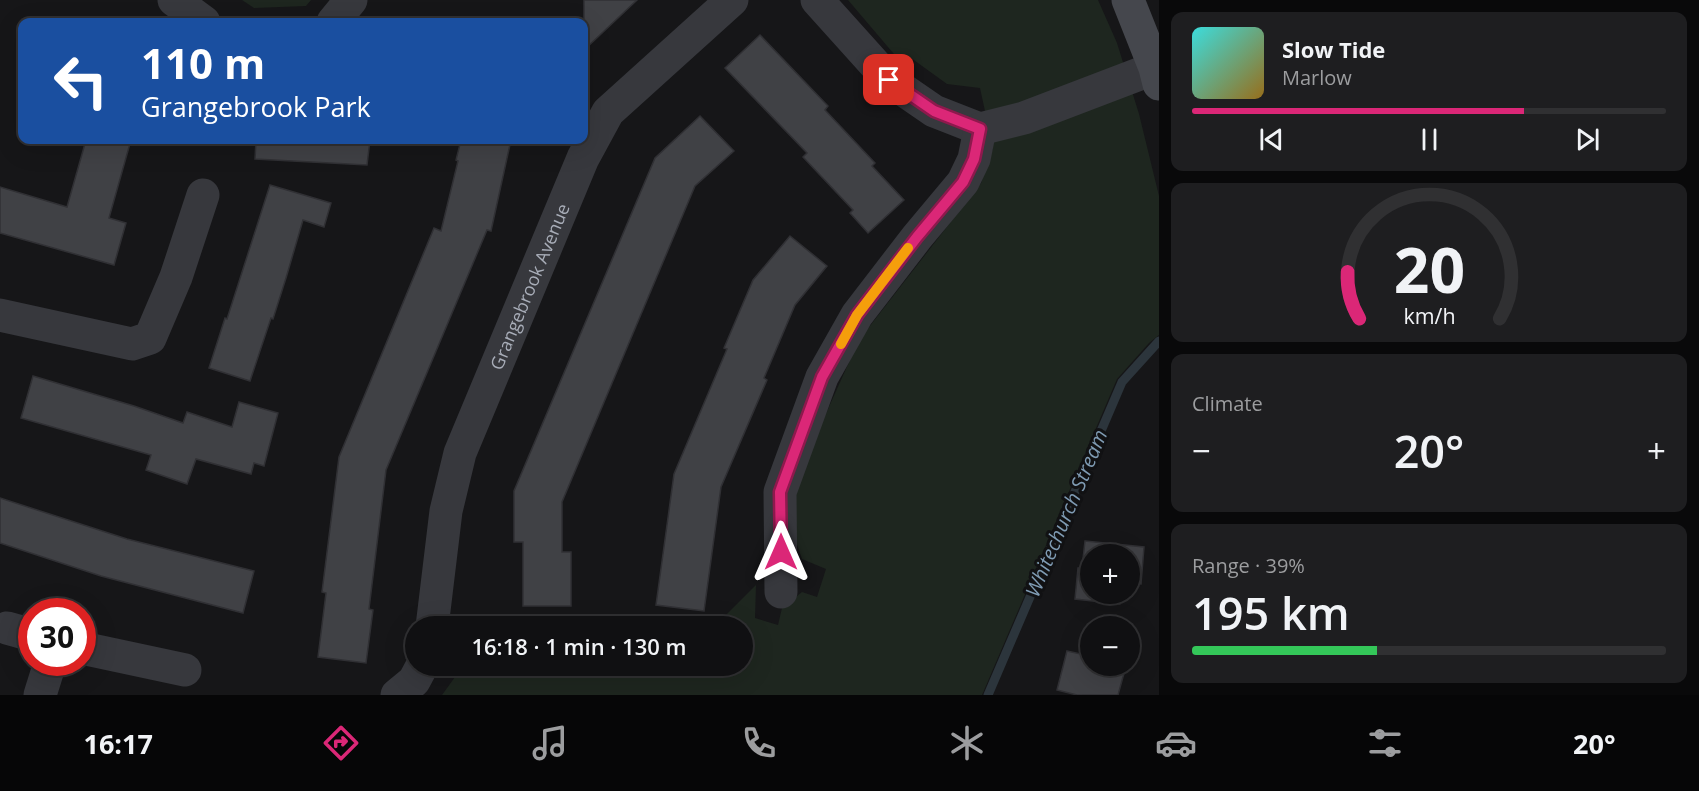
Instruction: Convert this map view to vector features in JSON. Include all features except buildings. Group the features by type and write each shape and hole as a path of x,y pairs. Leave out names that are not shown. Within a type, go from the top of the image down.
{"street":[{"path":"174,0 199,18"},
{"path":"336,18 351,0"},
{"name":"Grangebrook Avenue","path":"433,616 446,511 460,453 583,158 608,112 732,0"},
{"path":"818,0 889,80 934,111 980,129 1024,118 1157,76 1128,0"},
{"path":"781,592 780,492 822,377 857,315 963,182 974,159 980,129"},
{"path":"0,315 132,344 150,338 176,277 203,195"},
{"path":"96,651 185,670"},
{"path":"40,695 46,676"},
{"path":"397,695 417,676"}],"shaded area":[{"path":"242,0 311,0 306,6 254,8"},
{"path":"848,0 1098,0 1117,43 1139,114 1159,196 1159,335 1117,379 982,695 442,695 456,676 753,676 753,616 725,616 756,585 755,618 778,625 782,608 802,592 817,597 826,569 802,559 793,533 797,478 859,340 981,183 993,148 980,88 947,84 911,58 905,67"}],"waterway":[{"name":"Whitechurch Stream","path":"988,695 1122,382 1159,341"}],"slow traffic":[{"path":"841,344 857,315 908,248"}],"route":[{"path":"781,552 780,492 822,377 857,315 963,182 974,159 980,129 934,111 889,80"}]}
